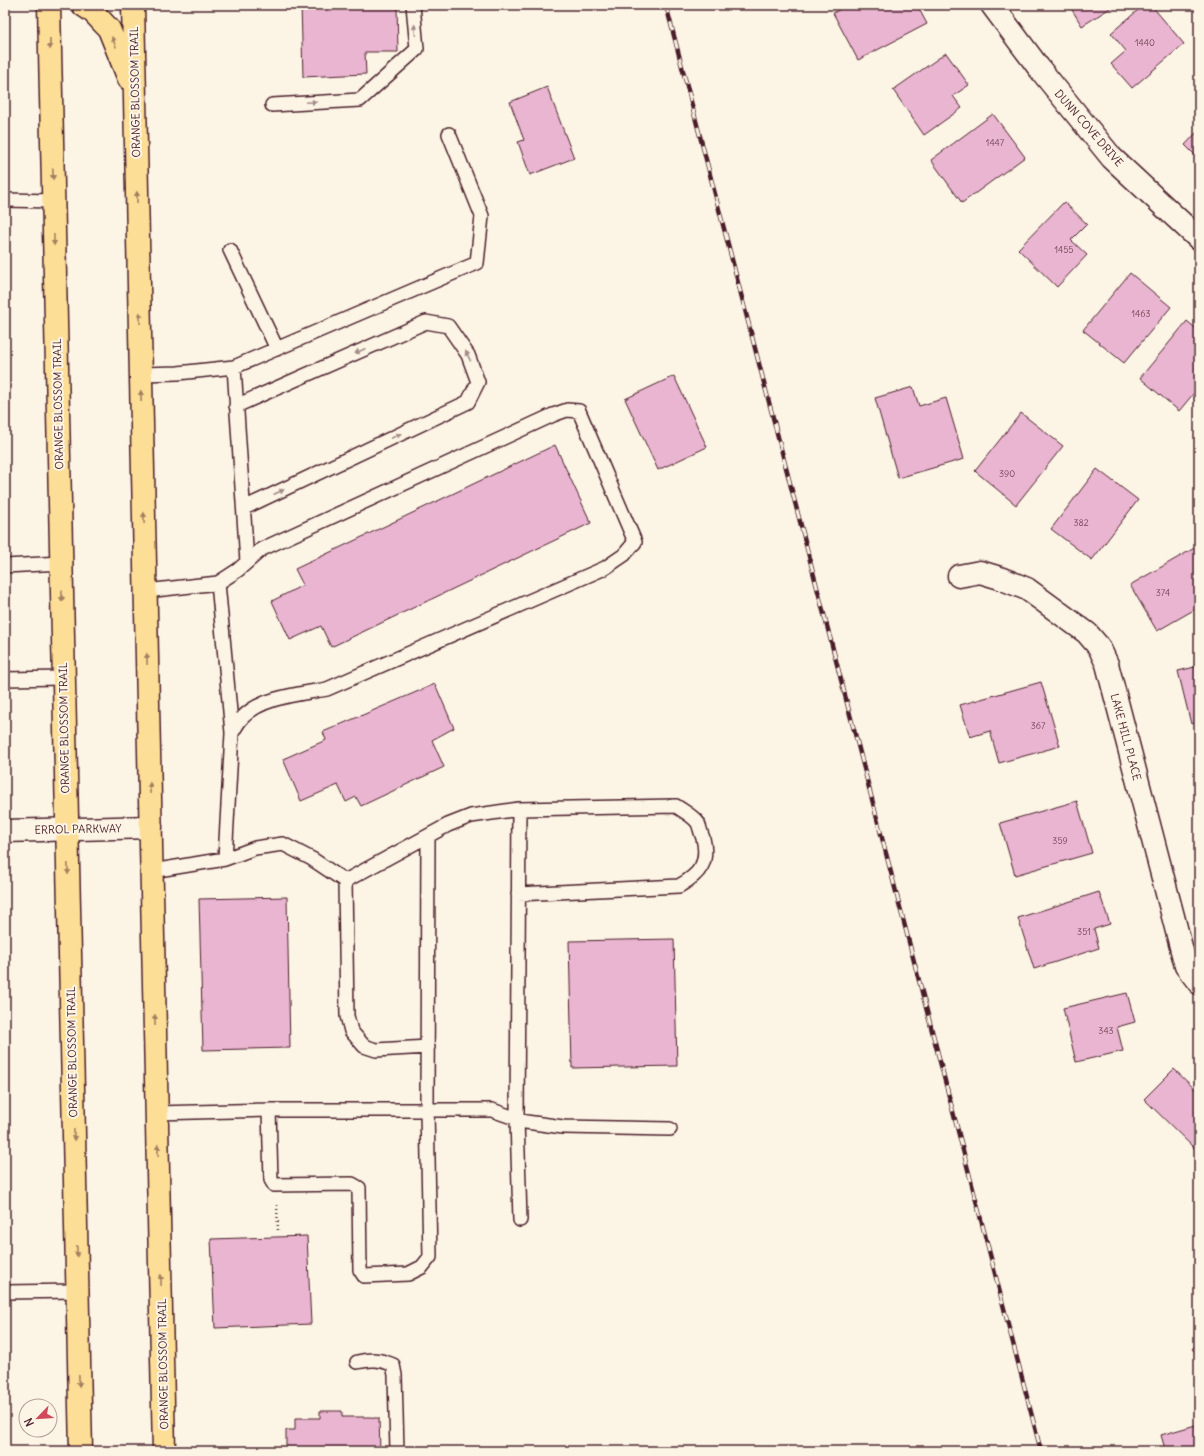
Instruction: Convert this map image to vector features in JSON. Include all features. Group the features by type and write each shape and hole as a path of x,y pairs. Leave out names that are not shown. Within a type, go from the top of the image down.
{"main road":[{"name":"ORANGE BLOSSOM TRAIL","path":"49,5 81,1451"},
{"path":"83,5 92,11 108,29 134,91"},
{"name":"ORANGE BLOSSOM TRAIL","path":"133,5 164,1451"}],"street":[{"name":"DUNN COVE DRIVE","path":"992,5 1039,68 1112,158 1199,239"},
{"name":"LAKE HILL PLACE","path":"959,576 980,572 1027,589 1087,633 1099,647 1107,664 1186,966 1199,983"},
{"name":"ERROL PARKWAY","path":"5,831 151,828"}],"lane":[{"path":"272,105 360,100 417,50 413,5"},
{"path":"141,374 178,373 234,367 477,263 482,216 449,134"},
{"path":"5,200 54,201"},
{"path":"230,250 277,348"},
{"path":"236,406 426,322 448,326 468,355 478,382 468,402 244,508"},
{"path":"234,367 247,562"},
{"path":"146,591 218,583 238,570 262,549 545,419 566,410 579,411 635,542 624,555 605,568 327,689 279,698 254,708 243,717 232,733"},
{"path":"5,566 61,563"},
{"path":"218,583 232,733 225,859"},
{"path":"5,679 63,678"},
{"path":"345,881 448,825 471,816 519,809 676,806 698,823 705,847 705,860 699,871 679,886 518,894"},
{"path":"519,809 517,1119 520,1220"},
{"path":"270,1110 271,1180 274,1185 352,1184 359,1188 360,1270 364,1276 408,1274 422,1267 430,1257 428,1110 428,836"},
{"path":"152,871 225,859 255,848 283,844 312,858 345,881"},
{"path":"345,881 347,1016 351,1031 364,1046 376,1050 428,1047"},
{"path":"157,1113 270,1110 492,1110 526,1122 563,1128 670,1129"},
{"path":"5,1292 77,1291"},
{"path":"357,1362 372,1359 384,1361 392,1365 395,1375 397,1451"}],"path":[{"path":"277,1200 278,1231"}],"building":[{"path":"301,5 397,5 398,52 365,52 366,74 303,77"},
{"path":"848,5 917,5 927,24 858,60 833,13"},
{"path":"1069,5 1115,5 1082,26"},
{"path":"1144,5 1151,5 1184,44 1132,88 1111,64 1126,51 1111,33"},
{"path":"946,53 969,85 953,96 962,108 924,135 893,90"},
{"path":"547,87 574,158 530,175 518,142 524,140 510,102"},
{"path":"993,114 1025,157 962,203 931,160"},
{"path":"1199,130 1199,159 1185,145"},
{"path":"1064,202 1087,224 1071,240 1087,255 1057,287 1018,249"},
{"path":"1130,273 1171,307 1124,363 1083,330"},
{"path":"1187,321 1199,331 1199,387 1179,411 1140,378"},
{"path":"674,376 707,447 658,470 625,399"},
{"path":"913,387 919,406 946,398 964,459 898,478 875,398"},
{"path":"1021,413 1063,446 1016,505 975,471"},
{"path":"555,445 591,523 331,647 321,626 290,640 272,601 303,585 295,569"},
{"path":"1097,469 1138,500 1092,560 1051,529"},
{"path":"1198,546 1199,607 1157,631 1130,585"},
{"path":"1199,666 1199,722 1191,724 1178,671"},
{"path":"1041,682 1060,746 999,763 990,731 970,737 960,705"},
{"path":"435,684 454,728 432,740 444,767 361,806 356,797 346,802 338,785 301,801 283,759 326,740 323,732"},
{"path":"1199,765 1199,777 1196,766"},
{"path":"1077,801 1092,853 1015,875 1000,823"},
{"path":"1099,892 1110,924 1094,929 1099,948 1034,969 1018,918"},
{"path":"287,897 290,1048 203,1050 199,899"},
{"path":"674,939 677,1066 572,1068 569,941"},
{"path":"1127,993 1135,1022 1117,1027 1123,1051 1076,1062 1063,1008"},
{"path":"1174,1069 1199,1093 1199,1153 1144,1099"},
{"path":"307,1236 311,1324 215,1328 211,1239"},
{"path":"1199,1341 1199,1356 1192,1349"},
{"path":"320,1411 342,1411 342,1417 379,1418 380,1451 286,1451 286,1430 295,1430 295,1418 320,1418"},
{"path":"1199,1424 1199,1451 1157,1451 1165,1449 1161,1435"}],"railway":[{"path":"666,5 1041,1451"}]}
